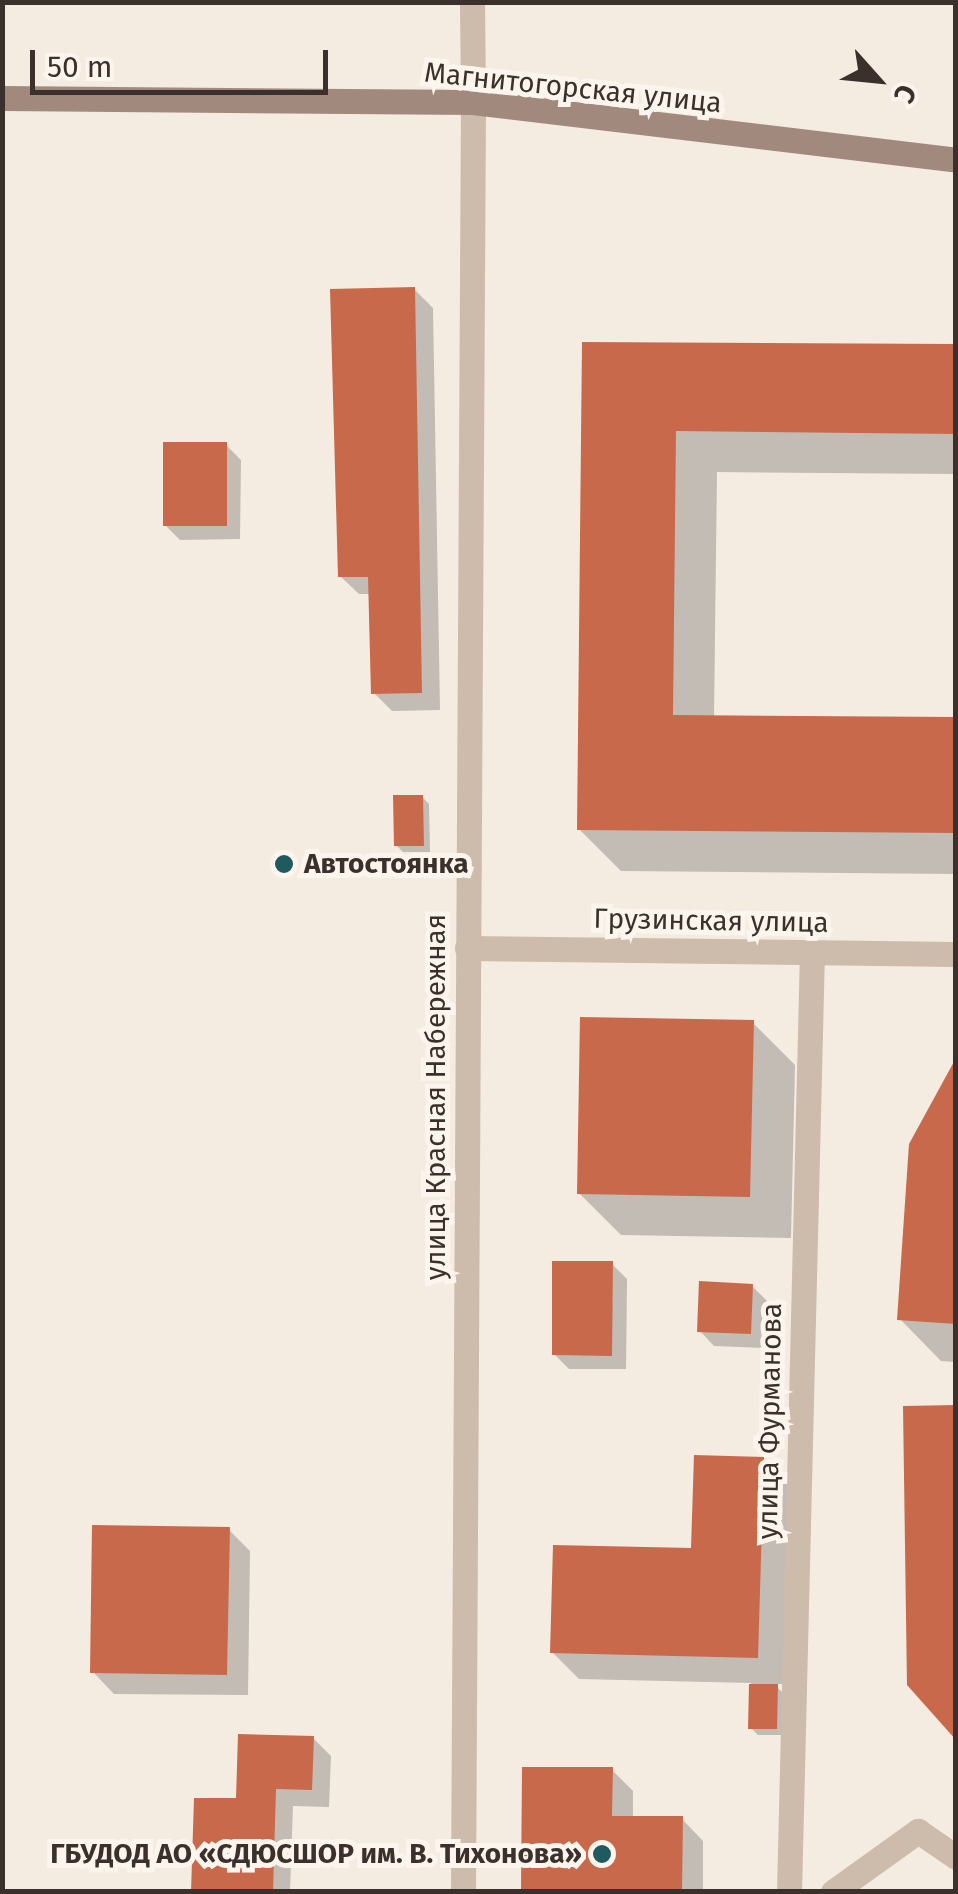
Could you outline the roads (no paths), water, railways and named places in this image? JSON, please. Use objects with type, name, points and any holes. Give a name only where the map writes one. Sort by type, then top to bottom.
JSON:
[{"type":"main road","name":"Магнитогорская улица","points":[[2,98],[473,102],[956,160]]},
{"type":"street","name":"улица Красная Набережная","points":[[463,1892],[472,2]]},
{"type":"street","name":"Грузинская улица","points":[[466,948],[956,954]]},
{"type":"street","name":"улица Фурманова","points":[[788,1892],[812,953]]},
{"type":"street","points":[[833,1892],[918,1831],[956,1857]]},
{"type":"place","name":"Автостоянка","points":[[284,864]]},
{"type":"place","name":"ГБУДОД АО «СДЮСШОР им. В. Тихонова»","points":[[602,1854]]}]
